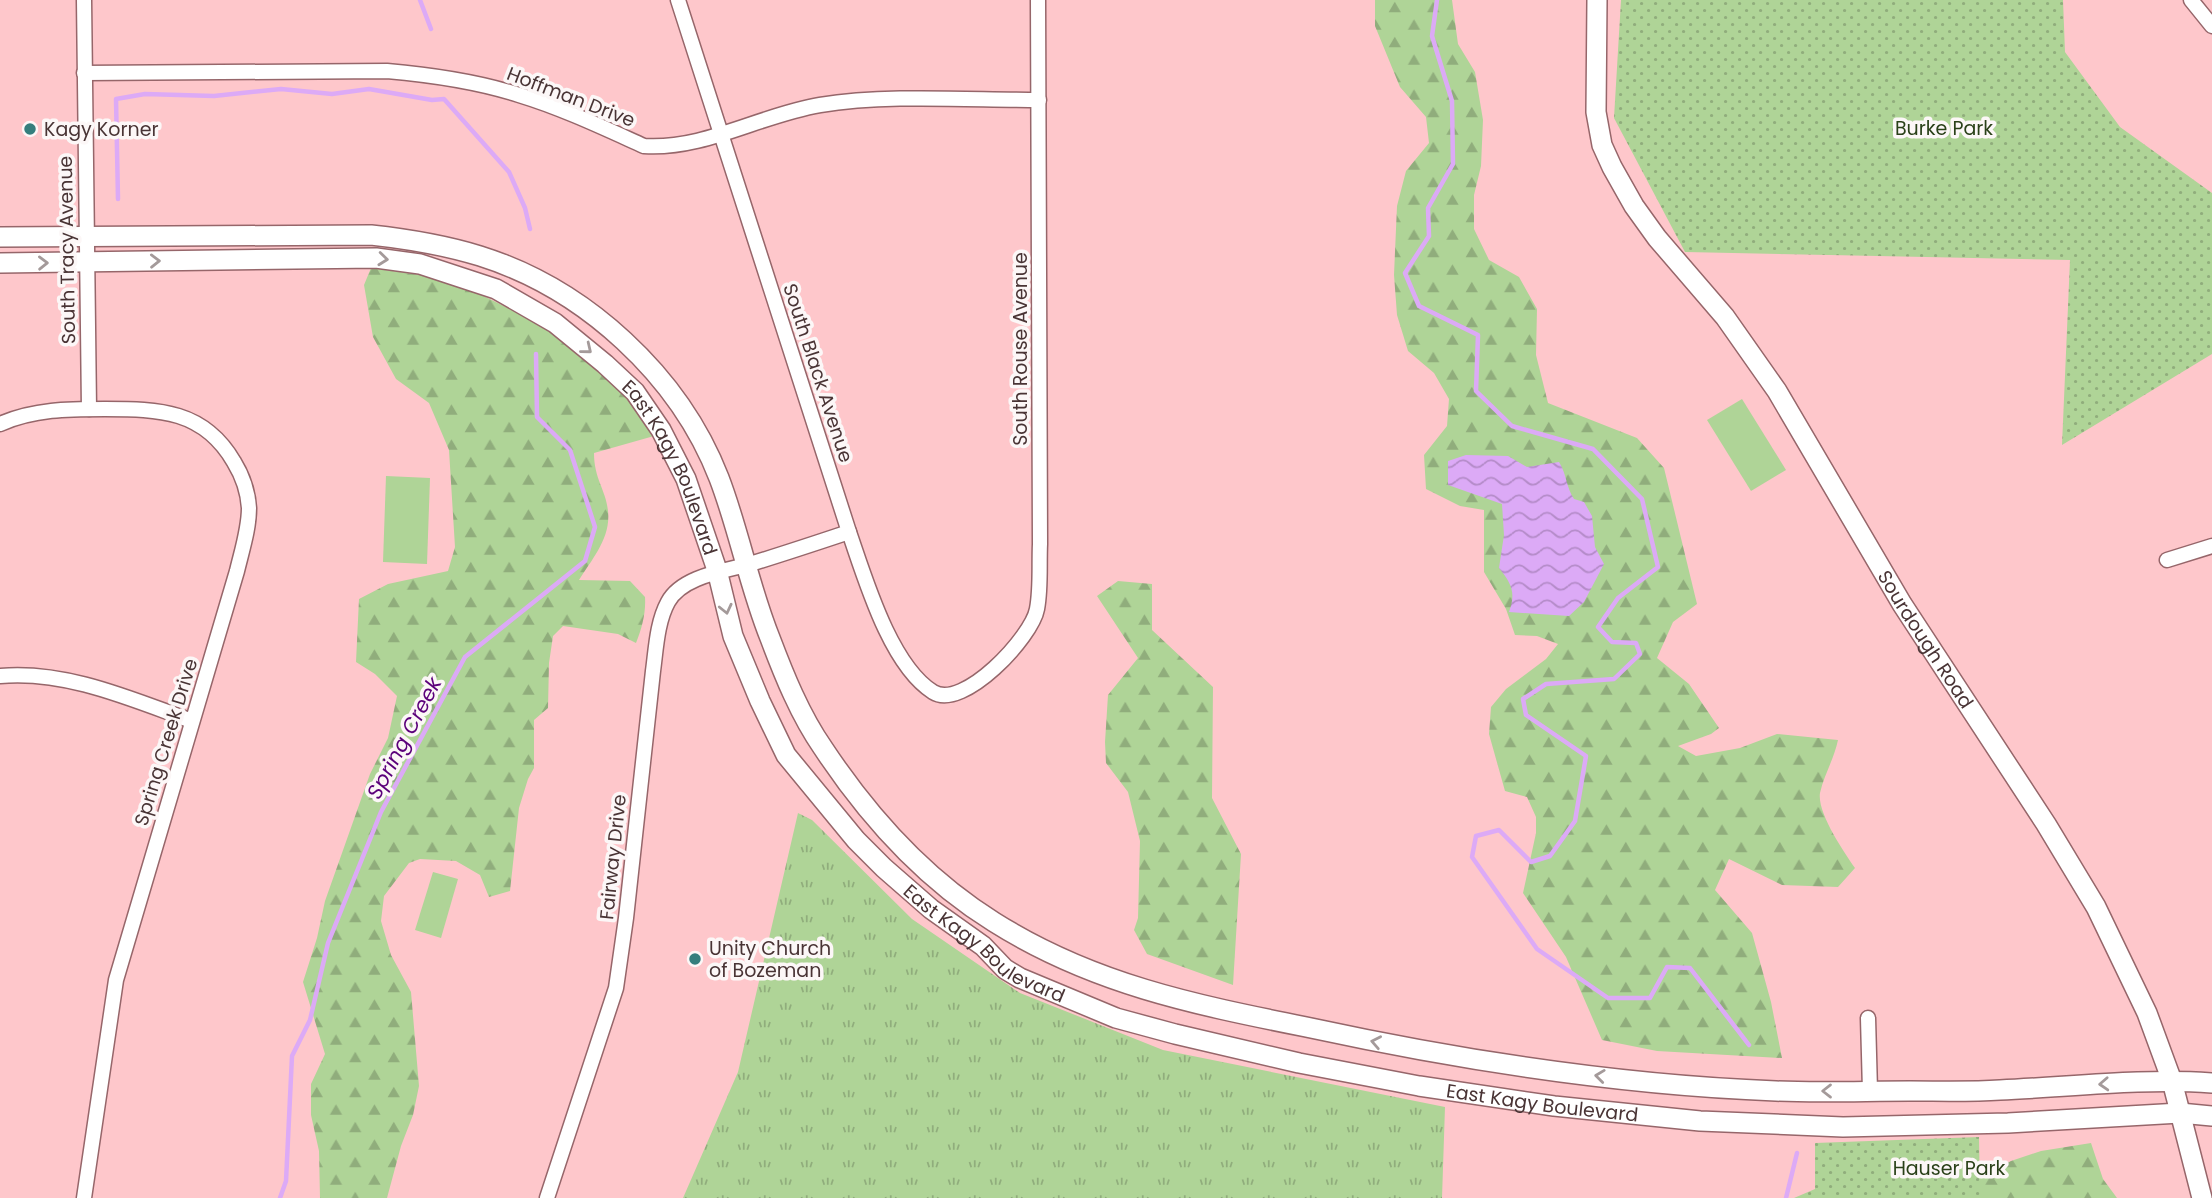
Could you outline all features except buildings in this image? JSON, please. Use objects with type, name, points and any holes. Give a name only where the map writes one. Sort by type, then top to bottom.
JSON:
[{"type":"main road","name":"Sourdough Road","points":[[1597,0],[1596,112],[1602,145],[1634,206],[1691,280],[1725,317],[1777,391],[1902,604],[2046,824],[2089,896],[2147,1013],[2172,1080],[2202,1198]]},
{"type":"main road","name":"East Kagy Boulevard","points":[[0,237],[371,235],[430,242],[484,257],[528,275],[590,313],[629,345],[652,369],[701,438],[719,477],[767,632],[793,692],[820,745],[862,801],[900,846],[945,887],[992,921],[1049,954],[1105,978],[1166,996],[1374,1042],[1509,1065],[1662,1083],[1779,1091],[1994,1091],[2172,1080],[2212,1083]]},
{"type":"main road","name":"East Kagy Boulevard","points":[[0,263],[376,258],[420,264],[496,289],[555,323],[635,392],[662,430],[685,479],[718,570],[733,636],[786,755],[856,840],[884,868],[931,909],[983,946],[1005,969],[1058,996],[1116,1018],[1299,1063],[1419,1087],[1554,1106],[1700,1121],[1843,1127],[2008,1123],[2180,1113],[2212,1116]]},
{"type":"street","name":"South Tracy Avenue","points":[[84,0],[89,409]]},
{"type":"street","name":"South Black Avenue","points":[[678,0],[878,616],[917,679],[935,694],[953,695],[982,679]]},
{"type":"street","name":"South Rouse Avenue","points":[[982,679],[1020,641],[1037,610],[1040,544],[1038,0]]},
{"type":"street","points":[[2190,0],[2212,26]]},
{"type":"street","name":"Hoffman Drive","points":[[84,73],[387,71],[426,74],[523,96],[644,146],[664,148],[689,144],[790,111],[865,100],[1039,100]]},
{"type":"street","points":[[0,424],[46,410],[89,409]]},
{"type":"street","name":"Spring Creek Drive","points":[[84,1198],[116,980],[237,570],[249,507],[245,487],[228,451],[215,436],[197,423],[183,416],[148,409],[89,409]]},
{"type":"street","name":"Fairway Drive","points":[[547,1198],[616,988],[659,631],[668,600],[687,584],[718,570],[747,565],[849,532]]},
{"type":"street","points":[[2167,560],[2212,546]]},
{"type":"street","points":[[0,676],[45,676],[105,690],[192,721]]},
{"type":"street","points":[[1868,1018],[1870,1091]]},
{"type":"green space","points":[[1375,0],[1452,0],[1458,44],[1475,72],[1483,120],[1481,166],[1474,195],[1474,229],[1489,260],[1519,277],[1537,309],[1536,355],[1548,403],[1637,438],[1664,468],[1697,604],[1673,622],[1657,658],[1689,684],[1719,728],[1711,734],[1678,746],[1696,756],[1740,748],[1777,734],[1838,740],[1822,786],[1820,801],[1832,832],[1855,868],[1838,887],[1782,885],[1729,859],[1715,890],[1752,933],[1771,1002],[1782,1058],[1657,1051],[1602,1040],[1566,957],[1523,893],[1536,833],[1536,817],[1527,797],[1505,791],[1489,734],[1491,707],[1506,689],[1546,659],[1558,644],[1537,636],[1515,635],[1506,609],[1484,572],[1484,510],[1460,506],[1426,489],[1424,455],[1447,426],[1449,399],[1434,373],[1408,351],[1397,315],[1394,275],[1397,206],[1406,171],[1429,143],[1426,117],[1400,87],[1375,26]]},
{"type":"green space","name":"Burke Park","points":[[1621,0],[2063,0],[2065,52],[2120,127],[2212,193],[2212,354],[2062,445],[2070,260],[1685,252],[1614,118]]},
{"type":"green space","points":[[371,268],[449,279],[549,328],[616,384],[654,436],[594,453],[596,470],[607,504],[607,530],[600,548],[579,580],[630,581],[645,597],[645,609],[636,643],[618,634],[563,626],[553,636],[549,663],[548,708],[534,720],[534,768],[519,808],[510,891],[489,897],[480,875],[456,861],[420,859],[409,863],[384,896],[381,921],[391,955],[411,992],[419,1086],[413,1115],[401,1146],[387,1198],[320,1198],[319,1151],[311,1115],[311,1084],[325,1054],[303,982],[325,901],[370,774],[388,738],[397,696],[375,674],[356,662],[359,599],[388,584],[448,571],[455,547],[449,450],[429,403],[396,379],[373,337],[364,285]]},
{"type":"green space","points":[[1742,399],[1786,470],[1751,491],[1707,420]]},
{"type":"green space","points":[[386,476],[430,478],[427,564],[383,562]]},
{"type":"green space","points":[[1118,581],[1152,584],[1152,630],[1213,687],[1212,798],[1241,854],[1233,985],[1147,954],[1134,930],[1138,918],[1140,841],[1128,792],[1106,763],[1105,742],[1108,695],[1138,658],[1097,596]]},
{"type":"green space","points":[[798,813],[812,820],[912,919],[1020,993],[1163,1050],[1445,1107],[1442,1198],[683,1198],[738,1072]]},
{"type":"green space","points":[[433,872],[458,879],[441,938],[415,930]]},
{"type":"green space","name":"Hauser Park","points":[[1979,1137],[1980,1198],[1794,1198],[1815,1189],[1815,1143]]},
{"type":"green space","points":[[2091,1143],[2103,1179],[2117,1198],[1940,1198],[2011,1161],[2041,1151]]},
{"type":"water","points":[[1466,455],[1508,456],[1527,467],[1559,462],[1574,499],[1584,502],[1592,516],[1595,547],[1604,564],[1584,602],[1569,616],[1509,612],[1512,589],[1499,568],[1504,535],[1502,504],[1448,485],[1448,461]]},
{"type":"waterway","name":"Spring Creek","points":[[420,0],[431,29]]},
{"type":"waterway","points":[[1437,0],[1432,36],[1452,101],[1453,164],[1428,208],[1429,236],[1405,273],[1419,306],[1478,335],[1476,391],[1512,426],[1593,449],[1642,499],[1658,567],[1618,598],[1598,627],[1612,642],[1636,643],[1640,654],[1614,679],[1546,684],[1523,699],[1526,715],[1586,756],[1575,821],[1550,856],[1531,862],[1499,830],[1476,836],[1472,857],[1537,949],[1608,998],[1650,998],[1667,967],[1690,968],[1749,1045]]},
{"type":"waterway","points":[[118,199],[116,99],[145,94],[214,96],[281,89],[332,94],[369,89],[432,100],[444,99],[509,172],[525,208],[530,229]]},
{"type":"waterway","name":"Spring Creek","points":[[280,1198],[286,1181],[292,1056],[310,1020],[328,943],[381,812],[465,657],[585,561],[595,527],[570,450],[537,417],[536,354]]},
{"type":"waterway","points":[[1786,1198],[1797,1153]]},
{"type":"place","name":"Kagy Korner","points":[[30,129]]},
{"type":"place","name":"Unity Church of Bozeman","points":[[695,959]]}]
